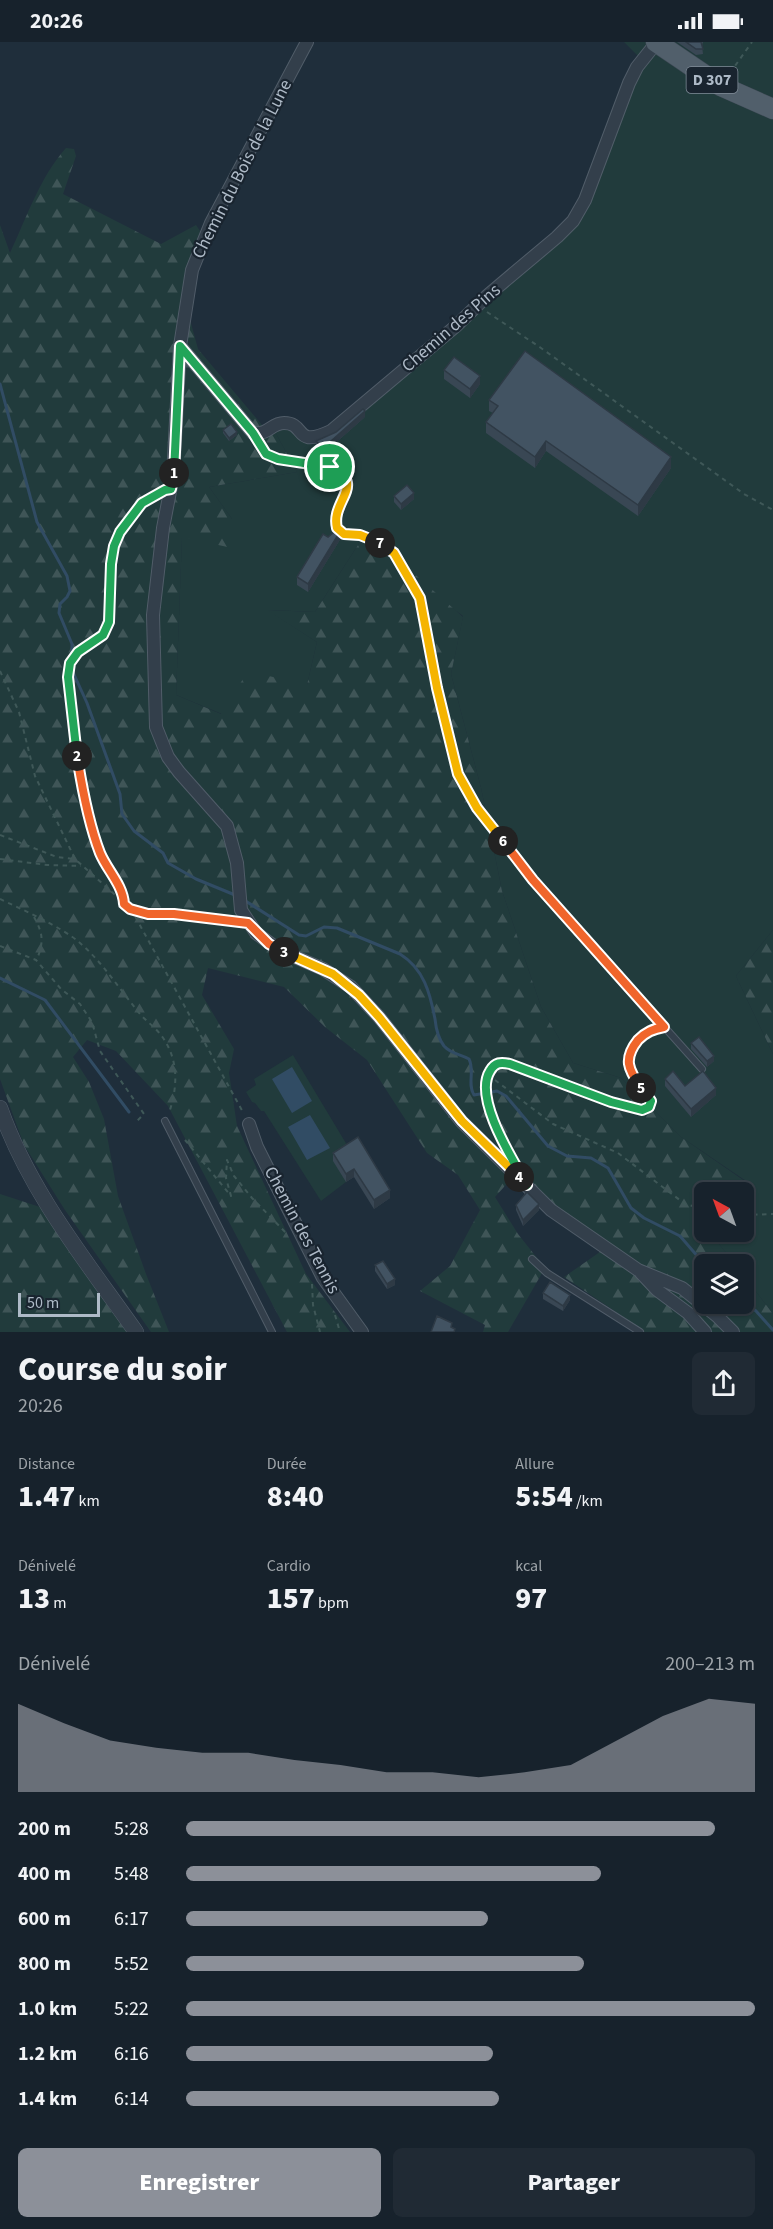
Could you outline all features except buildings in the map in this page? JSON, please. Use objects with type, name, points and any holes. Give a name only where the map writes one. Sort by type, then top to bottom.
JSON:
[{"type":"main road","name":"D 307","points":[[656,42],[721,86],[773,110]]},
{"type":"street","name":"Chemin du Bois de la Lune","points":[[245,918],[237,863],[227,826],[178,772],[168,757],[156,727],[153,615],[163,528],[171,489],[180,346],[188,286],[198,250],[307,42]]},
{"type":"street","name":"Chemin des Pins","points":[[253,433],[262,434],[280,423],[291,423],[304,437],[315,439],[331,431],[456,326],[573,221],[585,200],[629,83],[656,42]]},
{"type":"street","points":[[180,346],[253,433]]},
{"type":"street","points":[[245,918],[256,933],[279,950],[323,969],[351,987],[379,1017],[462,1121],[551,1210],[638,1270],[657,1290],[688,1313],[705,1332]]},
{"type":"street","points":[[0,1108],[27,1170],[84,1258],[136,1332]]},
{"type":"street","name":"Chemin des Tennis","points":[[249,1124],[257,1147],[323,1278],[362,1332]]},
{"type":"street","points":[[638,1270],[682,1288],[733,1332]]},
{"type":"lane","points":[[253,433],[266,454],[278,459],[330,467],[344,475],[348,486],[336,515],[337,528],[344,534],[360,535],[380,543],[394,553],[420,598],[437,688],[458,774],[466,792],[533,880],[702,1069]]},
{"type":"lane","points":[[527,1185],[507,1149],[488,1099],[486,1084],[493,1066],[501,1062],[510,1064],[611,1102],[642,1110],[649,1107],[651,1101],[630,1070],[628,1058],[641,1037],[652,1029],[664,1027]]},
{"type":"lane","points":[[165,1123],[272,1332]]},
{"type":"lane","points":[[532,1258],[547,1273],[640,1332]]},
{"type":"path","points":[[721,86],[753,42]]},
{"type":"path","points":[[477,305],[541,348],[744,494],[773,510]]},
{"type":"path","points":[[124,904],[124,896],[101,855],[92,828],[76,746],[68,668],[75,655],[103,635],[109,622],[111,564],[114,546],[120,532],[142,503],[171,489]]},
{"type":"path","points":[[0,671],[19,712],[35,776],[75,859],[130,909],[249,1124]]},
{"type":"path","points":[[0,835],[57,857],[75,859]]},
{"type":"path","points":[[0,859],[47,865],[81,866]]},
{"type":"path","points":[[0,899],[79,941],[110,974],[137,1011],[161,1035],[174,1056],[176,1083],[165,1123],[189,1143],[231,1196],[226,1178],[227,1160],[234,1176],[289,1236]]},
{"type":"path","points":[[130,909],[148,914],[245,918]]},
{"type":"path","points":[[33,915],[42,931],[43,941],[36,960]]},
{"type":"path","points":[[0,946],[36,960],[61,990],[80,1004],[92,1022],[100,1051],[144,1114],[137,1120],[139,1123]]},
{"type":"path","points":[[488,1074],[553,1124],[618,1154],[685,1204],[694,1206]]},
{"type":"path","points":[[754,1215],[773,1214]]},
{"type":"path","points":[[314,1305],[320,1332]]},
{"type":"green space","points":[[624,42],[773,42],[773,930],[736,976],[773,1054],[773,1314],[754,1289],[754,1254],[727,1254],[717,1242],[754,1242],[754,1182],[745,1182],[681,1137],[621,1078],[573,1063],[541,1007],[502,891],[481,788],[451,674],[463,616],[360,542],[315,612],[268,610],[317,642],[307,685],[222,714],[176,695],[182,536],[231,547],[232,519],[209,487],[297,472],[275,432],[267,431],[280,422],[315,439],[573,221],[642,60]]},
{"type":"green space","points":[[66,148],[74,149],[76,156],[63,194],[161,244],[196,225],[204,237],[186,305],[198,349],[267,431],[275,432],[297,472],[209,487],[232,519],[232,548],[182,537],[176,695],[221,714],[248,671],[307,685],[317,642],[267,610],[315,612],[360,542],[392,554],[463,617],[451,674],[481,788],[502,891],[541,1007],[573,1063],[621,1078],[681,1137],[746,1182],[694,1182],[694,1242],[717,1242],[727,1254],[694,1254],[694,1314],[754,1314],[754,1289],[773,1314],[773,1332],[636,1332],[637,1326],[564,1277],[610,1245],[555,1207],[520,1169],[495,1197],[518,1234],[545,1268],[508,1332],[483,1332],[485,1325],[420,1291],[450,1266],[480,1210],[458,1175],[427,1153],[367,1060],[325,1027],[284,987],[208,968],[202,995],[234,1049],[229,1073],[237,1126],[306,1274],[350,1332],[287,1332],[168,1106],[116,1051],[87,1040],[73,1057],[89,1082],[104,1119],[118,1196],[169,1332],[151,1332],[65,1210],[24,1145],[0,1079],[0,225],[10,253],[41,185]]},
{"type":"green space","points":[[773,930],[773,1054],[736,976]]},
{"type":"green space","points":[[293,1055],[350,1150],[346,1182],[321,1201],[264,1111],[252,1102],[246,1092],[256,1085],[254,1079]]},
{"type":"green space","points":[[0,1194],[43,1208],[129,1332],[0,1332]]},
{"type":"water","points":[[292,1067],[312,1101],[292,1113],[272,1079]]},
{"type":"water","points":[[310,1115],[330,1148],[307,1160],[288,1127]]},
{"type":"waterway","points":[[0,384],[37,522],[67,576],[70,591],[60,604],[59,613],[72,644],[72,670],[87,703],[120,794],[122,814],[134,831],[163,853],[168,863],[196,879],[235,895]]},
{"type":"waterway","points":[[244,900],[299,935],[306,936],[324,927],[337,928],[400,954],[408,960],[425,982],[442,1043],[450,1051],[469,1059],[474,1095],[497,1091],[506,1096],[548,1146],[567,1156],[591,1158],[608,1168],[631,1208],[644,1218],[680,1236],[696,1254]]},
{"type":"waterway","points":[[0,978],[45,1000],[129,1112]]},
{"type":"waterway","points":[[754,1310],[773,1330]]},
{"type":"route","points":[[180,346],[253,433],[266,454],[278,459],[330,467],[344,475],[348,486],[336,515],[337,528],[344,534],[360,535],[380,543],[394,553],[420,598],[437,688],[458,774],[466,792],[533,880],[664,1027],[652,1029],[641,1037],[628,1058],[630,1070],[651,1101],[649,1107],[642,1110],[611,1102],[510,1064],[501,1062],[493,1066],[486,1084],[488,1099],[507,1149],[527,1185],[446,1104],[379,1017],[351,987],[333,974],[269,944],[248,923],[174,914],[148,914],[130,909],[124,904],[124,896],[101,855],[92,828],[76,746],[68,668],[78,652],[95,643],[103,635],[109,622],[111,564],[114,546],[120,532],[142,503],[171,489],[180,346]]}]
